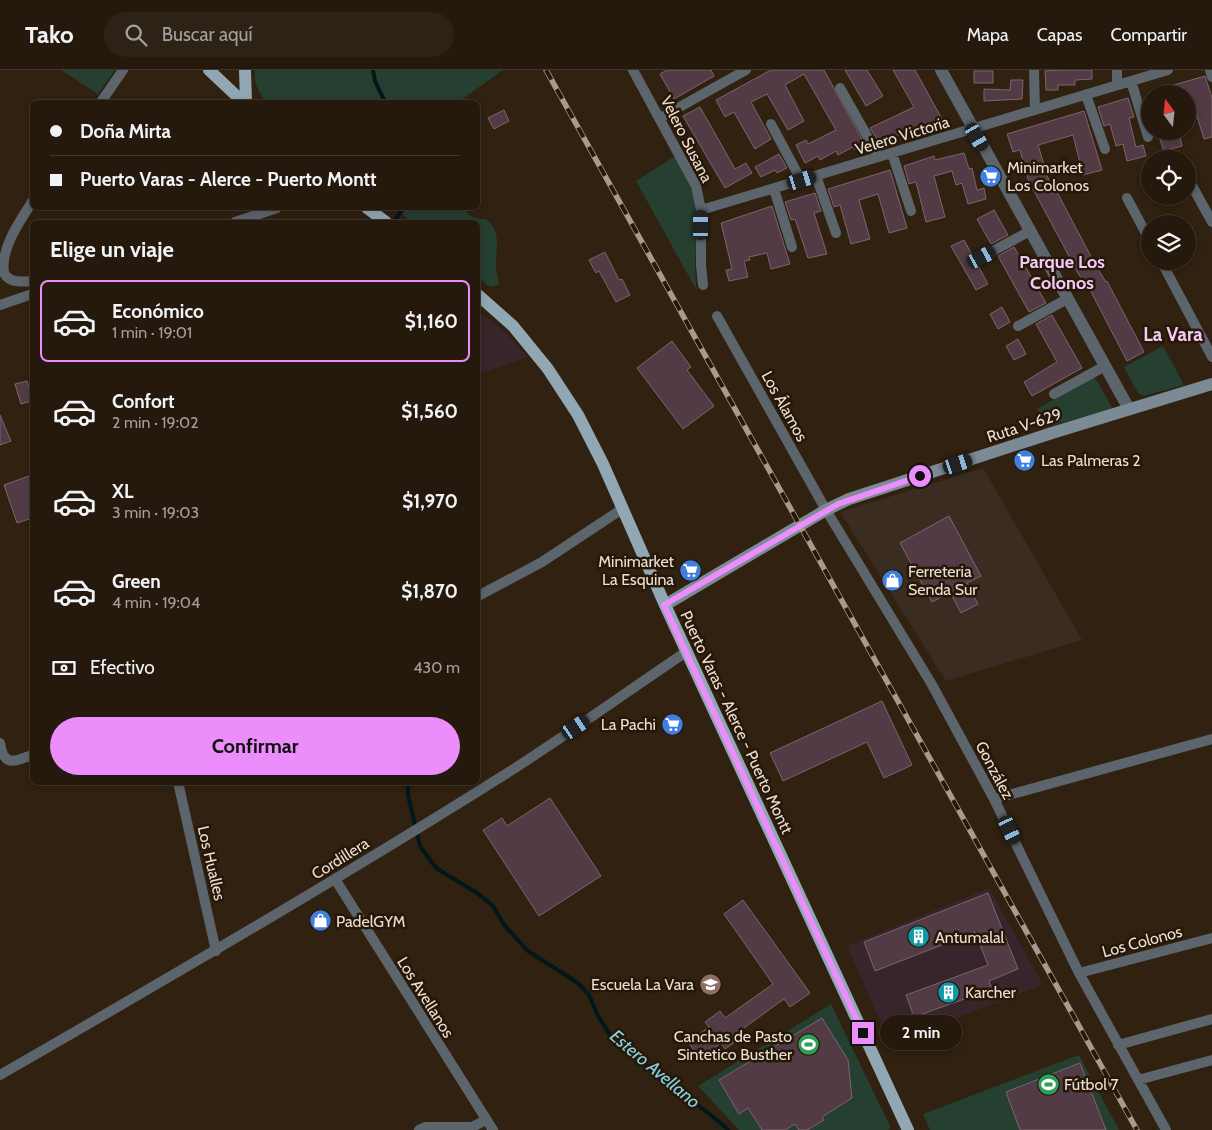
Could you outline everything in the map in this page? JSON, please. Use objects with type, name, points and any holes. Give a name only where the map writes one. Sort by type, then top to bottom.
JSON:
[{"type":"main road","points":[[210,70],[243,100]]},
{"type":"main road","points":[[245,70],[245,100]]},
{"type":"main road","name":"Puerto Varas - Alerce - Puerto Montt","points":[[480,297],[513,326],[548,369],[578,415],[664,605],[908,1130]]},
{"type":"main road","name":"Ruta V-629","points":[[664,605],[826,510],[864,494],[1212,384]]},
{"type":"street","points":[[102,100],[122,70]]},
{"type":"street","name":"Velero Susana","points":[[633,70],[696,186],[701,210],[703,285]]},
{"type":"street","points":[[660,118],[746,70]]},
{"type":"street","points":[[940,70],[1129,409]]},
{"type":"street","points":[[1034,70],[1035,110]]},
{"type":"street","points":[[1117,70],[1117,85]]},
{"type":"street","name":"Velero Victoria","points":[[701,210],[1168,70]]},
{"type":"street","points":[[1210,70],[1212,77]]},
{"type":"street","points":[[1131,81],[1141,114]]},
{"type":"street","points":[[840,88],[879,157]]},
{"type":"street","points":[[1086,95],[1105,149]]},
{"type":"street","points":[[771,124],[802,180]]},
{"type":"street","points":[[892,153],[911,211]]},
{"type":"street","points":[[816,176],[836,233]]},
{"type":"street","points":[[774,189],[792,247]]},
{"type":"street","points":[[1196,193],[1212,222]]},
{"type":"street","points":[[1127,198],[1141,224]]},
{"type":"street","points":[[30,205],[5,244],[1,256],[1,266],[6,276],[11,280],[30,281]]},
{"type":"street","points":[[241,220],[271,210]]},
{"type":"street","points":[[982,257],[1030,231]]},
{"type":"street","points":[[1166,270],[1212,357]]},
{"type":"street","points":[[0,305],[30,295]]},
{"type":"street","points":[[1018,326],[1067,298]]},
{"type":"street","name":"Los Álamos","points":[[718,316],[826,510]]},
{"type":"street","points":[[1054,394],[1105,366]]},
{"type":"street","points":[[480,595],[542,562],[622,509]]},
{"type":"street","name":"González","points":[[826,510],[931,684],[994,799],[1079,973],[1166,1130]]},
{"type":"street","name":"Cordillera","points":[[0,1075],[216,951],[335,879],[512,769],[686,652]]},
{"type":"street","points":[[994,799],[1212,739]]},
{"type":"street","points":[[0,742],[2,755],[7,761],[14,762],[30,756]]},
{"type":"street","name":"Los Hualles","points":[[179,785],[216,951]]},
{"type":"street","name":"Los Avellanos","points":[[335,879],[493,1130]]},
{"type":"street","name":"Los Colonos","points":[[1079,973],[1212,938]]},
{"type":"street","points":[[1118,1046],[1212,1019]]},
{"type":"street","points":[[1138,1080],[1212,1060]]},
{"type":"street","points":[[419,1130],[425,1127],[472,1127],[486,1120]]},
{"type":"shaded area","points":[[480,313],[504,331],[528,357],[480,374]]},
{"type":"shaded area","points":[[983,468],[1082,640],[946,681],[840,512]]},
{"type":"shaded area","points":[[989,888],[1043,985],[890,1043],[847,946]]},
{"type":"green space","points":[[61,70],[115,70],[98,94]]},
{"type":"green space","points":[[255,70],[503,70],[461,100],[265,100],[257,87]]},
{"type":"green space","points":[[675,156],[689,182],[696,210],[695,268],[697,291],[636,181]]},
{"type":"green space","points":[[397,210],[465,210],[473,217],[486,219],[495,230],[497,242],[496,268],[499,284],[493,287],[487,285],[480,279],[480,220],[409,220]]},
{"type":"green space","points":[[1163,346],[1184,385],[1143,396],[1138,393],[1124,367]]},
{"type":"green space","points":[[1091,378],[1095,378],[1112,407],[1111,409],[1047,427],[1037,409]]},
{"type":"green space","name":"Canchas de Pasto Sintetico Busther","points":[[831,1004],[891,1128],[888,1130],[739,1130],[698,1086]]},
{"type":"green space","name":"Fútbol 7","points":[[1079,1055],[1119,1130],[930,1130],[923,1114]]},
{"type":"building","points":[[667,70],[711,70],[714,76],[674,99],[660,74]]},
{"type":"building","points":[[771,70],[824,70],[865,145],[855,150],[853,147],[838,155],[836,151],[820,160],[818,156],[805,163],[796,145],[806,140],[808,144],[836,130],[804,74],[785,85],[804,121],[788,130],[767,94],[751,102],[771,139],[755,149],[734,112],[725,117],[716,100]]},
{"type":"building","points":[[845,70],[867,70],[883,96],[866,106]]},
{"type":"building","points":[[893,70],[915,70],[942,119],[926,129],[923,124],[883,143],[880,137],[877,139],[870,128],[914,107]]},
{"type":"building","points":[[1092,70],[1092,79],[1075,80],[1075,85],[1058,85],[1058,90],[1046,90],[1045,71]]},
{"type":"building","points":[[974,71],[993,71],[993,83],[974,83]]},
{"type":"building","points":[[1205,76],[1212,98],[1212,137],[1204,139],[1196,113],[1196,85],[1174,85]]},
{"type":"building","points":[[1011,80],[1023,80],[1022,99],[984,101],[984,89],[1010,90]]},
{"type":"building","points":[[1128,98],[1134,117],[1129,118],[1136,147],[1143,145],[1144,150],[1141,150],[1141,157],[1127,161],[1123,144],[1116,146],[1110,124],[1104,126],[1098,107]]},
{"type":"building","points":[[700,107],[735,169],[746,163],[752,173],[725,188],[683,116]]},
{"type":"building","points":[[504,110],[509,121],[494,129],[488,118]]},
{"type":"building","points":[[1084,111],[1102,170],[1083,175],[1073,135],[1038,145],[1053,194],[1057,192],[1144,352],[1127,361],[1088,286],[1078,273],[1033,189],[1031,189],[1020,150],[1013,152],[1007,134]]},
{"type":"building","points":[[1160,140],[1181,140],[1182,146],[1164,150]]},
{"type":"building","points":[[964,153],[969,169],[972,168],[977,190],[984,188],[986,199],[968,204],[962,183],[956,185],[952,171],[934,176],[945,217],[926,222],[916,182],[909,184],[904,166],[934,156],[935,160]]},
{"type":"building","points":[[779,154],[787,168],[777,173],[775,170],[761,177],[755,167]]},
{"type":"building","points":[[890,170],[907,228],[889,233],[878,194],[859,200],[870,239],[851,244],[840,205],[834,207],[828,189]]},
{"type":"building","points":[[815,193],[821,211],[814,213],[827,254],[808,258],[795,219],[791,220],[785,202]]},
{"type":"building","points":[[772,206],[790,264],[771,269],[767,253],[749,257],[750,260],[744,261],[748,277],[729,281],[726,270],[732,269],[721,223]]},
{"type":"building","points":[[994,210],[1008,235],[991,244],[977,219]]},
{"type":"building","points":[[964,240],[988,284],[976,290],[951,246]]},
{"type":"building","points":[[1014,247],[1046,303],[1029,312],[998,256]]},
{"type":"building","points":[[605,252],[619,280],[622,279],[630,295],[616,302],[599,271],[596,273],[589,260]]},
{"type":"building","points":[[1002,307],[1010,322],[998,329],[990,314]]},
{"type":"building","points":[[1052,315],[1082,368],[1032,396],[1024,382],[1057,362],[1036,324]]},
{"type":"building","points":[[1018,339],[1026,354],[1014,360],[1006,346]]},
{"type":"building","points":[[672,341],[691,367],[687,370],[714,406],[683,429],[637,368]]},
{"type":"building","points":[[27,381],[30,389],[30,402],[21,404],[15,384]]},
{"type":"building","points":[[0,415],[11,441],[0,445]]},
{"type":"building","points":[[30,476],[30,519],[17,523],[4,485]]},
{"type":"building","points":[[949,516],[981,576],[967,583],[978,604],[961,613],[950,592],[932,602],[900,543]]},
{"type":"building","points":[[882,701],[912,765],[884,778],[867,742],[783,781],[770,753]]},
{"type":"building","points":[[550,798],[601,876],[539,916],[483,830],[502,818],[507,826]]},
{"type":"building","name":"Antumalal","points":[[988,893],[1018,969],[989,981],[992,989],[914,1017],[906,995],[988,965],[975,932],[875,971],[864,942]]},
{"type":"building","points":[[743,900],[810,993],[790,1007],[784,999],[737,1033],[741,1038],[725,1049],[721,1043],[700,1058],[688,1042],[709,1027],[705,1022],[720,1011],[725,1018],[773,984],[724,914]]},
{"type":"building","name":"Canchas de Pasto Sintetico Busther","points":[[822,1018],[848,1060],[852,1098],[822,1117],[824,1120],[807,1130],[799,1130],[795,1124],[785,1130],[762,1130],[748,1108],[739,1114],[719,1080]]},
{"type":"building","points":[[1080,1063],[1106,1130],[1020,1130],[1006,1092]]},
{"type":"waterway","name":"Estero Avellano","points":[[373,70],[375,81],[384,100]]},
{"type":"waterway","name":"Estero Avellano","points":[[395,220],[402,210]]},
{"type":"waterway","name":"Estero Avellano","points":[[408,785],[408,795],[420,846],[436,868],[477,893],[493,906],[505,926],[528,951],[578,983],[589,995],[597,1014],[611,1037],[728,1130]]},
{"type":"railway","points":[[546,70],[1137,1130]]},
{"type":"place","name":"Minimarket Los Colonos","points":[[991,176]]},
{"type":"place","name":"Las Palmeras 2","points":[[1025,460]]},
{"type":"place","name":"Minimarket La Esquina","points":[[690,570]]},
{"type":"place","name":"Ferreteria Senda Sur","points":[[892,580]]},
{"type":"place","name":"La Pachi","points":[[672,724]]},
{"type":"place","name":"PadelGYM","points":[[320,921]]},
{"type":"place","name":"Antumalal","points":[[919,937]]},
{"type":"place","name":"Escuela La Vara","points":[[710,984]]},
{"type":"place","name":"Karcher","points":[[949,992]]},
{"type":"place","name":"Canchas de Pasto Sintetico Busther","points":[[808,1045]]},
{"type":"place","name":"Fútbol 7","points":[[1048,1084]]},
{"type":"district","name":"Parque Los Colonos","points":[[1062,272]]},
{"type":"district","name":"La Vara","points":[[1173,334]]},
{"type":"route","points":[[863,1033],[664,605],[838,504],[920,476]]}]
